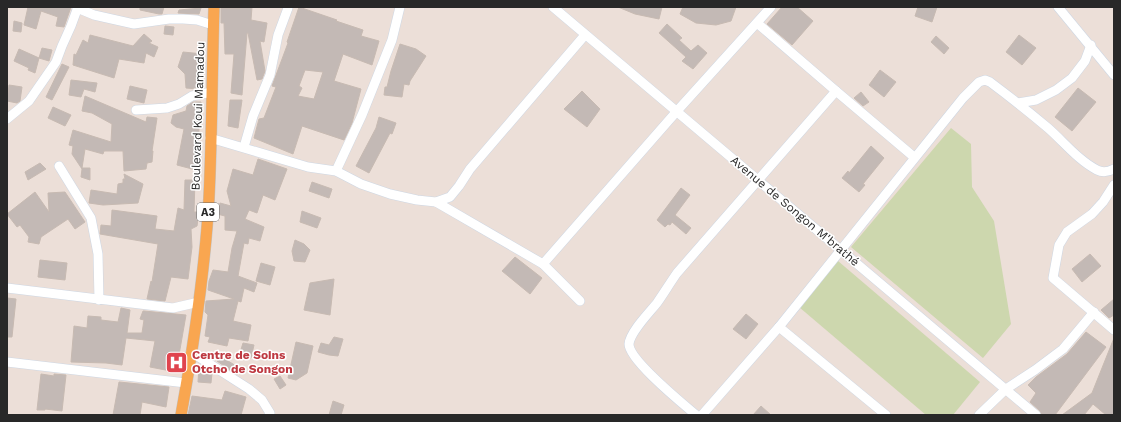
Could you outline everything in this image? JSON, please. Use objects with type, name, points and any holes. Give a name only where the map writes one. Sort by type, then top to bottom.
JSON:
[{"type":"main road","name":"Boulevard Koui Mamadou","points":[[181,415],[199,302],[209,198],[214,7]]},
{"type":"street","points":[[336,171],[362,115],[392,40],[400,7]]},
{"type":"street","name":"Avenue de Songon M'brathé","points":[[553,7],[1036,415]]},
{"type":"street","points":[[544,264],[677,111],[771,7]]},
{"type":"street","points":[[1058,7],[1091,45],[1114,75]]},
{"type":"street","points":[[7,119],[29,101],[56,62],[77,8],[94,15],[134,24],[165,19],[184,19],[197,20],[213,25]]},
{"type":"street","points":[[244,148],[253,116],[270,76],[278,35],[288,8]]},
{"type":"street","points":[[757,23],[914,157]]},
{"type":"street","points":[[436,202],[450,197],[460,186],[470,169],[585,35]]},
{"type":"street","points":[[1018,103],[1036,100],[1056,90],[1072,78],[1085,61],[1091,45]]},
{"type":"street","points":[[836,91],[677,273],[658,302],[632,334],[629,342],[630,349],[642,365],[652,376],[702,414],[779,327],[914,157],[963,98],[979,82],[985,80],[990,82],[1018,103],[1074,153],[1097,170],[1109,172],[1114,169]]},
{"type":"street","points":[[136,110],[167,108],[180,104],[192,96],[212,92]]},
{"type":"street","points":[[210,138],[308,166],[336,171],[361,184],[390,194],[417,200],[436,202],[544,264],[580,301]]},
{"type":"street","points":[[59,166],[91,218],[98,254],[99,300]]},
{"type":"street","points":[[1114,185],[1092,214],[1067,232],[1059,245],[1053,278],[1114,330]]},
{"type":"street","points":[[7,288],[173,308],[199,302]]},
{"type":"street","points":[[979,415],[1006,389],[1063,349],[1094,312]]},
{"type":"street","points":[[779,327],[886,415]]},
{"type":"street","points":[[191,352],[249,389],[262,400],[270,413],[269,415]]},
{"type":"street","points":[[7,362],[186,383]]},
{"type":"green space","points":[[951,128],[971,144],[972,187],[994,221],[1011,324],[983,358],[851,247]]},
{"type":"green space","points":[[838,261],[980,382],[953,415],[926,415],[799,307]]},
{"type":"building","points":[[28,7],[71,7],[64,27],[56,26],[58,17],[41,11],[36,29],[24,25]]},
{"type":"building","points":[[140,7],[164,7],[162,14],[159,14],[140,10]]},
{"type":"building","points":[[252,7],[251,20],[267,23],[264,42],[260,41],[265,71],[262,79],[257,80],[247,33],[242,95],[231,93],[234,54],[225,54],[224,23],[221,23],[221,8]]},
{"type":"building","points":[[299,7],[363,30],[361,36],[379,41],[372,65],[343,54],[334,81],[361,89],[352,123],[344,140],[302,126],[293,154],[254,138],[259,119],[264,118],[276,87],[272,86],[288,43],[287,42]],"holes":[[[305,70],[323,72],[314,99],[298,96],[302,88],[299,86]]]},
{"type":"building","points":[[618,7],[662,7],[659,19],[635,14]]},
{"type":"building","points":[[683,7],[736,7],[731,21],[716,25],[696,23],[680,14]]},
{"type":"building","points":[[782,7],[797,7],[813,21],[792,45],[767,24]]},
{"type":"building","points":[[918,7],[937,7],[932,22],[915,16]]},
{"type":"building","points":[[201,8],[199,14],[178,13],[179,10]]},
{"type":"building","points":[[14,21],[22,23],[21,32],[13,31]]},
{"type":"building","points":[[667,24],[682,38],[679,40],[691,51],[698,45],[707,53],[693,69],[682,61],[686,57],[659,33]]},
{"type":"building","points":[[165,26],[174,27],[173,35],[164,34]]},
{"type":"building","points":[[144,34],[152,41],[149,43],[158,47],[154,57],[146,53],[144,63],[119,59],[114,78],[73,65],[74,54],[76,55],[83,40],[88,43],[90,35],[133,46]]},
{"type":"building","points":[[1019,35],[1036,48],[1022,65],[1006,52]]},
{"type":"building","points":[[936,36],[949,48],[944,54],[931,42]]},
{"type":"building","points":[[400,44],[416,49],[426,56],[409,85],[404,84],[402,97],[384,95],[385,87],[387,87]]},
{"type":"building","points":[[42,48],[52,50],[49,61],[39,58]]},
{"type":"building","points":[[19,49],[39,58],[35,73],[28,70],[29,68],[14,61]]},
{"type":"building","points":[[183,52],[203,54],[198,89],[186,88],[185,74],[178,67]]},
{"type":"building","points":[[62,64],[69,67],[52,100],[46,97]]},
{"type":"building","points":[[880,70],[896,82],[884,97],[869,85]]},
{"type":"building","points":[[71,80],[97,83],[95,92],[84,89],[81,97],[69,95]]},
{"type":"building","points":[[9,85],[22,87],[20,101],[17,103],[7,101]]},
{"type":"building","points":[[130,86],[147,90],[144,103],[127,99]]},
{"type":"building","points":[[1078,88],[1096,102],[1072,131],[1055,117]]},
{"type":"building","points":[[582,91],[600,109],[587,127],[564,109]]},
{"type":"building","points":[[861,92],[869,102],[863,106],[854,98]]},
{"type":"building","points":[[85,96],[146,122],[147,117],[157,118],[152,151],[152,162],[147,163],[146,169],[124,171],[123,151],[104,151],[103,154],[85,149],[82,168],[90,168],[90,180],[81,177],[82,169],[72,154],[73,146],[69,145],[73,130],[111,142],[112,124],[92,113],[82,111]]},
{"type":"building","points":[[230,100],[242,100],[238,128],[228,126]]},
{"type":"building","points":[[193,102],[201,102],[196,170],[177,165],[184,129],[176,127],[171,123],[173,115],[186,111],[187,106]]},
{"type":"building","points":[[53,107],[71,115],[65,126],[48,118]]},
{"type":"building","points":[[379,117],[396,123],[392,134],[390,133],[369,173],[356,166],[376,128]]},
{"type":"building","points":[[871,146],[884,158],[863,184],[865,185],[859,192],[842,178],[848,171],[849,173]]},
{"type":"building","points":[[258,159],[287,169],[275,200],[263,195],[257,213],[249,210],[245,219],[264,227],[260,241],[249,238],[248,244],[244,243],[238,276],[257,283],[254,292],[244,288],[241,302],[238,301],[233,321],[251,325],[248,341],[229,338],[227,346],[208,342],[210,337],[205,336],[208,315],[205,312],[206,301],[234,299],[208,290],[209,281],[213,270],[228,272],[232,248],[237,231],[225,230],[225,216],[217,214],[220,203],[231,206],[227,191],[233,169],[253,175]]},
{"type":"building","points":[[40,163],[46,169],[28,180],[25,172]]},
{"type":"building","points":[[124,174],[143,184],[138,203],[103,205],[89,203],[91,190],[117,194],[118,184],[123,183],[123,179],[125,179]]},
{"type":"building","points":[[185,180],[195,180],[194,212],[199,212],[197,226],[191,229],[192,247],[188,279],[171,277],[165,301],[147,299],[151,281],[152,282],[158,244],[100,234],[101,225],[111,226],[112,210],[157,216],[155,229],[174,231],[178,208],[184,210]]},
{"type":"building","points":[[312,182],[332,189],[329,198],[309,191]]},
{"type":"building","points":[[681,188],[690,195],[675,215],[691,228],[686,234],[672,222],[670,225],[668,224],[665,227],[657,220]]},
{"type":"building","points":[[35,192],[49,212],[48,193],[65,192],[85,222],[75,229],[68,219],[41,237],[39,244],[28,242],[29,237],[20,225],[17,227],[7,214]]},
{"type":"building","points":[[302,211],[321,218],[317,228],[300,222]]},
{"type":"building","points":[[295,240],[304,244],[310,250],[305,262],[294,261],[292,251]]},
{"type":"building","points":[[1090,254],[1101,266],[1082,282],[1072,269]]},
{"type":"building","points":[[515,257],[542,278],[530,294],[502,271]]},
{"type":"building","points":[[40,260],[67,263],[65,280],[38,277]]},
{"type":"building","points":[[261,263],[275,267],[270,285],[256,281]]},
{"type":"building","points":[[334,279],[330,315],[304,310],[310,283]]},
{"type":"building","points":[[7,298],[16,299],[12,337],[7,337]]},
{"type":"building","points":[[1114,299],[1114,315],[1109,318],[1101,310]]},
{"type":"building","points":[[121,308],[130,310],[127,333],[142,333],[144,320],[140,319],[143,311],[186,315],[176,372],[150,367],[155,341],[126,338],[122,365],[71,362],[74,326],[87,328],[88,316],[101,317],[101,320],[118,322]]},
{"type":"building","points":[[746,314],[758,324],[746,339],[733,329]]},
{"type":"building","points":[[1086,332],[1106,347],[1055,415],[1042,415],[1040,411],[1030,402],[1036,393],[1028,385],[1036,377],[1067,354]]},
{"type":"building","points":[[334,337],[343,339],[338,356],[318,352],[321,343],[329,345]]},
{"type":"building","points":[[1114,338],[1114,415],[1106,415],[1093,404],[1084,415],[1062,415],[1092,393]]},
{"type":"building","points":[[296,342],[313,346],[307,373],[296,380],[288,378]]},
{"type":"building","points":[[243,343],[254,345],[251,358],[239,356]]},
{"type":"building","points":[[220,356],[241,369],[237,375],[217,361]]},
{"type":"building","points":[[199,367],[212,373],[211,383],[198,382]]},
{"type":"building","points":[[41,374],[54,376],[54,374],[66,375],[62,411],[45,409],[37,410]]},
{"type":"building","points":[[280,376],[286,385],[280,389],[274,379]]},
{"type":"building","points":[[119,382],[169,387],[166,407],[142,402],[140,415],[113,415]]},
{"type":"building","points":[[225,391],[246,397],[241,415],[188,415],[192,396],[222,400]]},
{"type":"building","points":[[333,401],[344,405],[341,415],[329,415]]},
{"type":"building","points":[[761,406],[771,415],[753,415]]},
{"type":"place","name":"Centre de Soins Otcho de Songon","points":[[177,362]]}]
